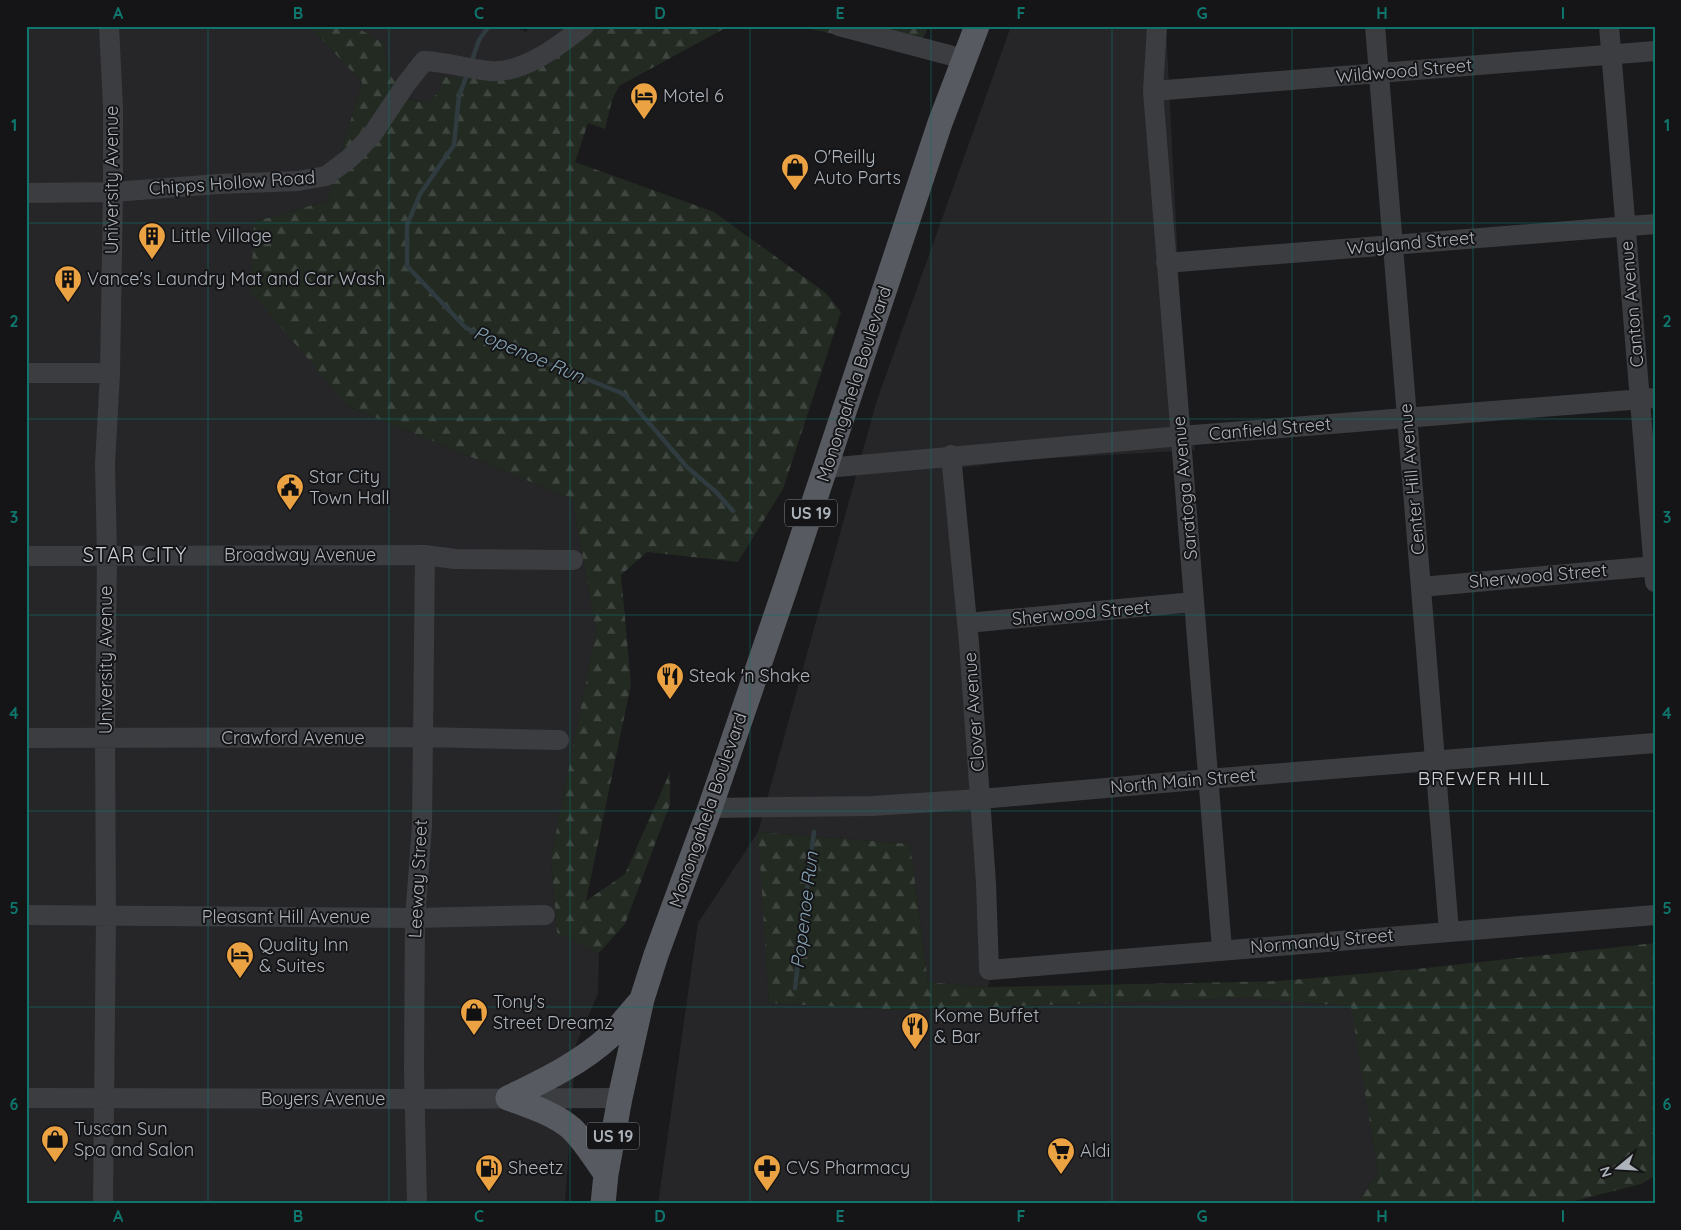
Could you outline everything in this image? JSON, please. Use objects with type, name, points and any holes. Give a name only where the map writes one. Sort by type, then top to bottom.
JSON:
[{"type":"main road","name":"Monongahela Boulevard","points":[[603,1204],[606,1174],[620,1098],[642,999],[656,955],[710,808],[826,468],[940,123],[977,26]]},
{"type":"main road","points":[[508,1098],[535,1085],[584,1056],[609,1036],[642,999]]},
{"type":"main road","points":[[508,1098],[538,1109],[571,1129],[588,1148],[606,1174]]},
{"type":"street","name":"University Avenue","points":[[103,1204],[107,556],[105,464],[110,372],[113,192],[113,107],[109,26]]},
{"type":"street","name":"Chipps Hollow Road","points":[[113,192],[219,184],[298,181],[326,176],[350,158],[372,135],[406,84],[424,61],[443,62],[492,71],[513,68],[532,61],[560,45],[584,26]]},
{"type":"street","points":[[839,26],[964,59]]},
{"type":"street","name":"Saratoga Avenue","points":[[1157,26],[1152,91],[1222,949]]},
{"type":"street","name":"Center Hill Avenue","points":[[1375,26],[1449,931]]},
{"type":"street","name":"Canton Avenue","points":[[1609,26],[1626,226],[1647,398],[1654,571]]},
{"type":"street","name":"Wildwood Street","points":[[1152,91],[1655,51]]},
{"type":"street","points":[[26,193],[113,192]]},
{"type":"street","name":"Wayland Street","points":[[1166,263],[1655,224]]},
{"type":"street","points":[[26,374],[110,372]]},
{"type":"street","name":"Canfield Street","points":[[826,468],[952,455],[1647,398]]},
{"type":"street","name":"Clover Avenue","points":[[952,455],[968,623],[986,883],[989,970]]},
{"type":"street","name":"Broadway Avenue","points":[[26,556],[425,555],[455,559],[573,560]]},
{"type":"street","name":"Leeway Street","points":[[417,1204],[415,918],[422,826],[425,555]]},
{"type":"street","name":"Sherwood Street","points":[[1421,587],[1654,571]]},
{"type":"street","name":"Sherwood Street","points":[[968,623],[1194,602]]},
{"type":"street","name":"Crawford Avenue","points":[[26,738],[422,737],[559,740]]},
{"type":"street","name":"North Main Street","points":[[710,808],[872,806],[980,799],[1655,743]]},
{"type":"street","name":"Pleasant Hill Avenue","points":[[26,915],[415,918],[545,915]]},
{"type":"street","name":"Normandy Street","points":[[989,970],[1222,949],[1655,915]]},
{"type":"street","name":"Boyers Avenue","points":[[26,1098],[620,1098]]},
{"type":"shaded area","points":[[26,26],[309,26],[362,82],[327,201],[254,222],[348,406],[572,499],[596,631],[551,858],[557,933],[599,953],[598,994],[576,1044],[565,1204],[26,1204]]},
{"type":"shaded area","points":[[354,26],[512,26],[526,32],[529,26],[596,26],[506,79],[441,89],[429,103],[408,99],[387,69],[384,43]]},
{"type":"shaded area","points":[[1011,26],[1166,26],[1185,401],[1195,450],[1019,460],[954,469],[992,970],[988,987],[928,982],[910,844],[759,832],[769,1003],[898,1010],[1245,998],[1352,1006],[1378,1173],[1356,1204],[658,1204],[698,923],[758,832],[876,403]]},
{"type":"green space","points":[[309,26],[354,26],[384,43],[387,69],[408,99],[428,103],[441,89],[442,77],[506,79],[596,26],[729,26],[619,86],[612,100],[605,129],[588,123],[575,162],[714,212],[826,293],[841,312],[783,489],[738,562],[647,552],[621,575],[631,684],[586,901],[625,874],[670,772],[670,804],[625,924],[599,953],[557,933],[551,858],[596,631],[572,499],[348,406],[251,292],[254,222],[327,201],[362,82]]},
{"type":"green space","points":[[797,26],[929,26],[916,52]]},
{"type":"green space","points":[[758,832],[910,844],[928,982],[988,987],[1279,981],[1416,969],[1655,943],[1655,1176],[1641,1184],[1563,1204],[1356,1204],[1378,1173],[1351,1006],[1245,998],[898,1010],[769,1003]]},
{"type":"waterway","name":"Popenoe Run","points":[[471,63],[479,40],[489,26]]},
{"type":"waterway","name":"Popenoe Run","points":[[468,72],[459,96],[454,145],[420,194],[407,225],[407,266],[466,328],[519,352],[624,394],[687,467],[716,492],[733,511]]},
{"type":"waterway","name":"Popenoe Run","points":[[795,988],[814,832]]},
{"type":"place","name":"Motel 6","points":[[644,120]]},
{"type":"place","name":"O'Reilly Auto Parts","points":[[795,191]]},
{"type":"place","name":"Little Village","points":[[152,260]]},
{"type":"place","name":"Vance's Laundry Mat and Car Wash","points":[[68,303]]},
{"type":"place","name":"Star City Town Hall","points":[[290,511]]},
{"type":"place","name":"Steak 'n Shake","points":[[670,700]]},
{"type":"place","name":"Quality Inn & Suites","points":[[240,979]]},
{"type":"place","name":"Tony's Street Dreamz","points":[[474,1036]]},
{"type":"place","name":"Kome Buffet & Bar","points":[[915,1050]]},
{"type":"place","name":"Tuscan Sun Spa and Salon","points":[[55,1163]]},
{"type":"place","name":"Aldi","points":[[1061,1175]]},
{"type":"place","name":"Sheetz","points":[[489,1192]]},
{"type":"place","name":"CVS Pharmacy","points":[[767,1192]]},
{"type":"district","name":"STAR CITY","points":[[135,555]]},
{"type":"district","name":"BREWER HILL","points":[[1484,778]]}]
